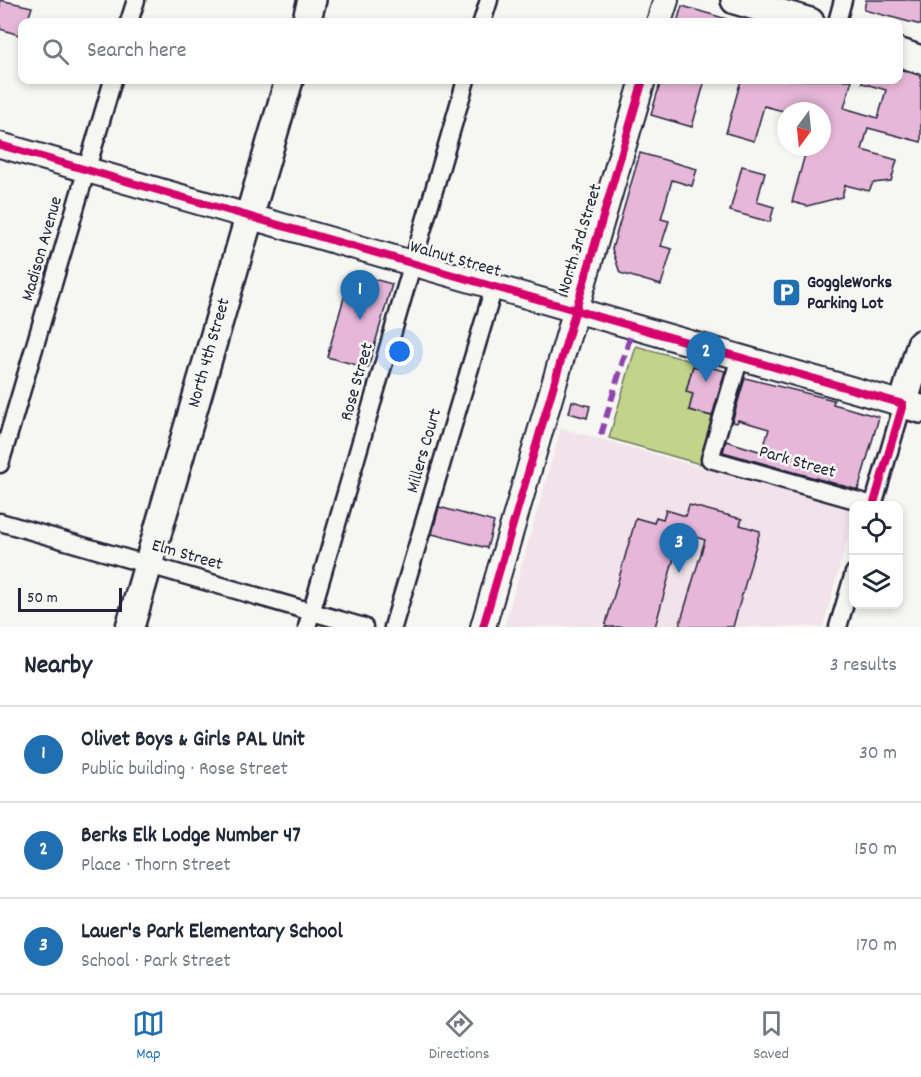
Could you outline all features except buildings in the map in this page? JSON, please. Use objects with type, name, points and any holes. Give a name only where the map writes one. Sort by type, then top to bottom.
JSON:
[{"type":"main road","points":[[307,18],[312,0]]},
{"type":"main road","points":[[735,0],[796,18]]},
{"type":"main road","points":[[903,54],[921,60]]},
{"type":"main road","name":"North 4th Street","points":[[130,627],[288,84]]},
{"type":"main road","points":[[912,406],[921,344]]},
{"type":"street","points":[[130,18],[136,0]]},
{"type":"street","points":[[483,18],[489,0]]},
{"type":"street","points":[[660,18],[666,0]]},
{"type":"street","points":[[838,18],[843,0]]},
{"type":"street","name":"Madison Avenue","points":[[0,464],[111,84]]},
{"type":"street","name":"Rose Street","points":[[309,620],[465,84]]},
{"type":"street","name":"North 3rd Street","points":[[483,627],[642,84]]},
{"type":"street","name":"Walnut Street","points":[[0,145],[912,406]]},
{"type":"street","name":"Millers Court","points":[[393,627],[494,287]]},
{"type":"street","name":"Park Street","points":[[740,357],[710,459],[859,501]]},
{"type":"street","points":[[875,501],[912,406]]},
{"type":"street","name":"Elm Street","points":[[0,522],[148,565],[309,620],[363,627]]},
{"type":"street","points":[[838,627],[849,590]]},
{"type":"shaded area","points":[[561,428],[849,509],[849,533],[823,627],[504,627]]},
{"type":"green space","points":[[636,346],[694,362],[686,391],[693,394],[689,410],[714,417],[700,464],[609,438]]},
{"type":"marked path","points":[[601,435],[633,327]]},
{"type":"cycle path","points":[[483,627],[642,84]]},
{"type":"cycle path","points":[[0,145],[903,404],[874,501]]},
{"type":"place","name":"GoggleWorks Parking Lot","points":[[786,293]]},
{"type":"place","name":"Olivet Boys & Girls PAL Unit","points":[[360,320]]},
{"type":"place","name":"Berks Elk Lodge Number 47","points":[[706,382]]},
{"type":"place","name":"Lauer's Park Elementary School","points":[[679,573]]}]
